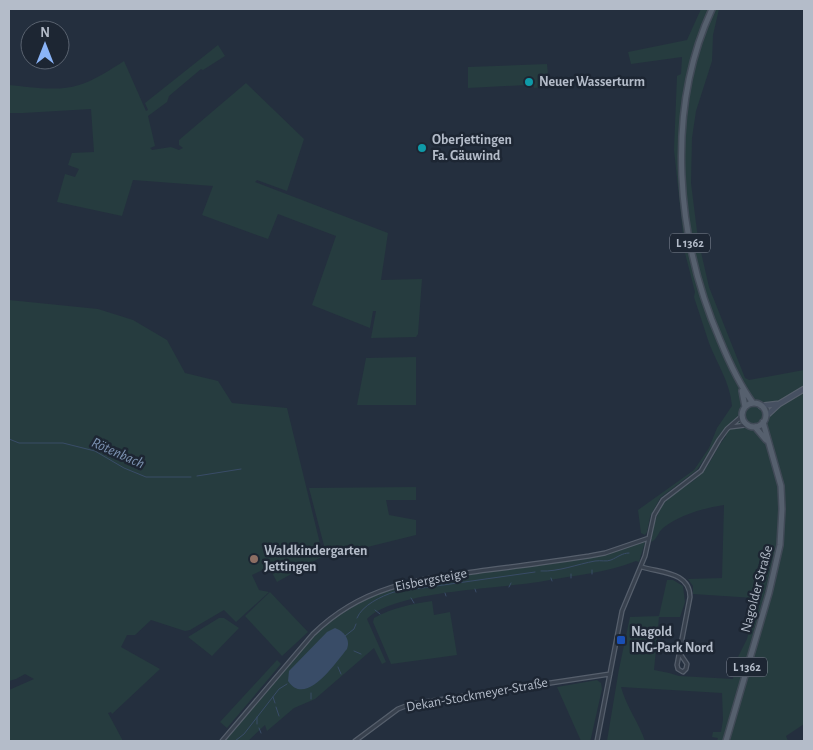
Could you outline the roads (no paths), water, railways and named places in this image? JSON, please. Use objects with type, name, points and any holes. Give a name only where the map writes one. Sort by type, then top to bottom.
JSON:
[{"type":"main road","name":"L 1362","points":[[712,9],[696,53],[688,89],[683,128],[682,164],[688,229],[701,290],[714,326],[742,388],[753,403]]},
{"type":"main road","name":"L 1362","points":[[742,388],[745,407]]},
{"type":"main road","points":[[753,403],[761,406],[766,416],[763,422],[755,427],[746,425],[742,416],[745,407],[753,403]]},
{"type":"main road","name":"Nagolder Straße","points":[[726,741],[780,545],[782,497],[775,461],[763,422]]},
{"type":"main road","name":"Nagolder Straße","points":[[755,427],[767,440]]},
{"type":"street","points":[[766,416],[779,404],[804,389]]},
{"type":"street","points":[[761,406],[779,404]]},
{"type":"street","points":[[597,741],[622,611],[642,567],[654,515],[663,500],[701,470],[719,440],[742,416]]},
{"type":"street","points":[[730,427],[746,425]]},
{"type":"street","name":"Eisbergsteige","points":[[222,741],[313,634],[324,623],[356,601],[380,590],[418,580],[590,556],[605,553],[649,538]]},
{"type":"street","points":[[642,567],[676,576],[689,586],[690,597],[679,652],[677,665],[678,669],[683,672],[687,664],[679,652]]},
{"type":"street","name":"Dekan-Stockmeyer-Straße","points":[[355,741],[398,709],[411,704],[610,674]]},
{"type":"water","points":[[335,628],[346,636],[348,642],[347,649],[328,672],[312,686],[303,689],[295,688],[288,681],[289,671],[327,632]]},
{"type":"waterway","name":"Rötenbach","points":[[9,439],[19,443],[63,443],[95,451],[124,468],[146,477],[191,477]]},
{"type":"waterway","name":"Rötenbach","points":[[197,476],[241,469]]},
{"type":"waterway","points":[[541,571],[561,569],[595,561],[609,561],[622,554],[629,553]]},
{"type":"waterway","points":[[357,618],[368,605],[394,592],[535,572]]},
{"type":"waterway","points":[[509,587],[511,583]]},
{"type":"waterway","points":[[411,598],[414,603]]},
{"type":"waterway","points":[[375,610],[380,614]]},
{"type":"waterway","points":[[345,636],[354,629],[356,624]]},
{"type":"waterway","points":[[354,651],[361,654]]},
{"type":"waterway","points":[[338,667],[341,674]]},
{"type":"waterway","points":[[235,741],[244,734],[279,689],[287,684]]},
{"type":"waterway","points":[[311,693],[311,699]]},
{"type":"waterway","points":[[273,697],[275,703]]},
{"type":"waterway","points":[[276,707],[279,716]]},
{"type":"waterway","points":[[257,717],[257,724]]},
{"type":"waterway","points":[[259,728],[261,733]]},
{"type":"place","name":"Neuer Wasserturm","points":[[529,82]]},
{"type":"place","name":"Oberjettingen Fa. Gäuwind","points":[[422,148]]},
{"type":"place","name":"Waldkindergarten Jettingen","points":[[254,559]]},
{"type":"place","name":"Nagold ING-Park Nord","points":[[621,640]]}]
